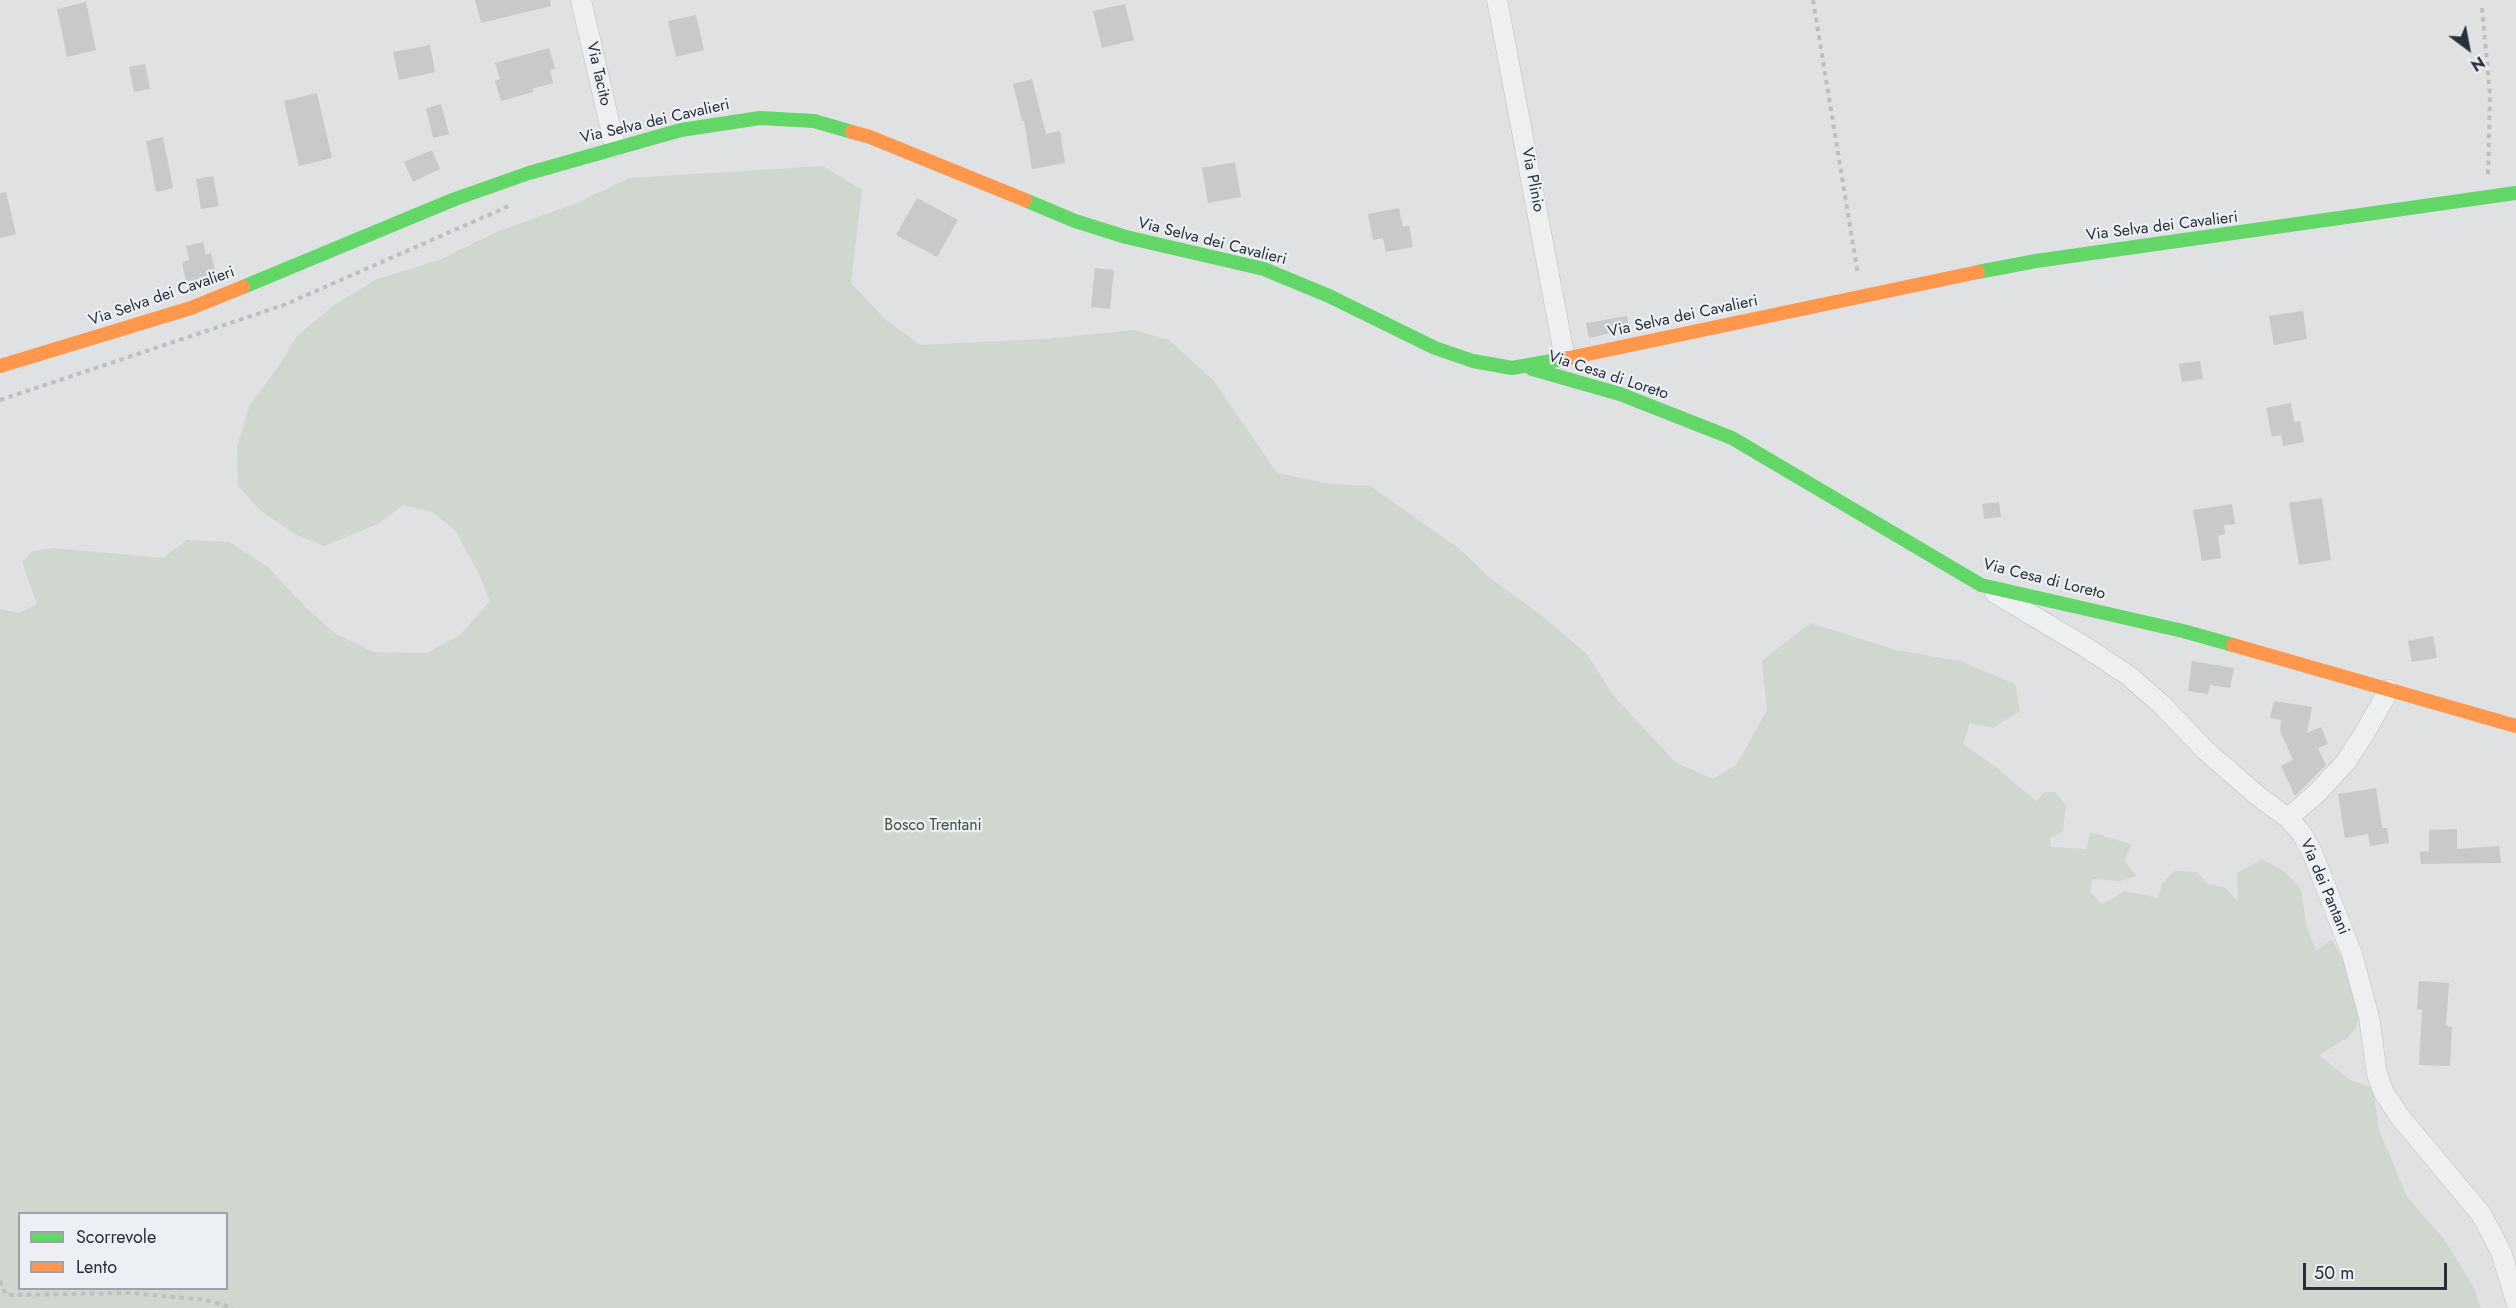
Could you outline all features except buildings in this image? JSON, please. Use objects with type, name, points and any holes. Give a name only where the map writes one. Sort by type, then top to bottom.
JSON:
[{"type":"street","name":"Via Tacito","points":[[581,0],[615,147]]},
{"type":"street","name":"Via Plinio","points":[[1497,0],[1565,359]]},
{"type":"street","name":"Via Selva dei Cavalieri","points":[[0,366],[190,308],[464,196],[529,173],[681,130],[747,118],[786,118],[828,124],[870,137],[1100,230],[1252,266],[1285,277],[1419,341],[1463,358],[1501,368],[1528,368],[1972,273],[2076,254],[2263,231],[2516,193]]},
{"type":"street","name":"Via Cesa di Loreto","points":[[1528,368],[1620,394],[1732,438],[1981,585],[2154,624],[2516,726]]},
{"type":"street","name":"Via dei Pantani","points":[[1981,585],[2087,648],[2129,676],[2235,776],[2288,818],[2302,834],[2312,852],[2352,954],[2369,1017],[2377,1074],[2384,1093],[2394,1109],[2487,1224],[2506,1266],[2516,1301]]},
{"type":"street","points":[[2288,818],[2317,793],[2345,763],[2389,690]]},
{"type":"path","points":[[1813,0],[1862,296]]},
{"type":"path","points":[[2482,8],[2490,95],[2487,196]]},
{"type":"path","points":[[0,400],[284,305],[518,202]]},
{"type":"path","points":[[0,1281],[6,1295],[131,1293],[206,1300],[233,1308]]},
{"type":"green space","name":"Bosco Trentani","points":[[823,166],[862,190],[851,283],[886,320],[921,345],[1044,339],[1134,330],[1169,340],[1214,381],[1277,473],[1331,484],[1370,486],[1460,549],[1490,578],[1541,615],[1587,654],[1613,695],[1676,763],[1713,779],[1737,764],[1767,710],[1762,661],[1810,623],[1896,650],[1960,661],[2015,684],[2020,711],[1993,728],[1970,723],[1963,744],[1996,767],[2036,801],[2044,792],[2055,792],[2066,805],[2063,831],[2050,838],[2051,847],[2086,849],[2090,832],[2131,844],[2125,861],[2136,876],[2120,881],[2093,879],[2090,892],[2102,904],[2125,891],[2158,898],[2162,884],[2174,871],[2197,872],[2208,884],[2225,888],[2238,901],[2237,873],[2262,859],[2285,872],[2301,889],[2306,923],[2316,951],[2332,939],[2351,976],[2362,1009],[2355,1029],[2347,1038],[2319,1055],[2350,1080],[2373,1088],[2379,1130],[2407,1197],[2444,1239],[2474,1288],[2481,1308],[0,1308],[0,609],[19,613],[37,604],[22,562],[33,551],[54,548],[163,558],[187,540],[229,542],[268,567],[308,610],[336,634],[374,652],[427,653],[461,634],[490,601],[478,572],[455,530],[432,512],[403,505],[378,524],[324,546],[295,534],[261,511],[238,486],[237,446],[250,405],[283,360],[296,337],[334,305],[377,279],[439,260],[499,231],[577,203],[629,178]]},
{"type":"traffic: fast","points":[[243,287],[455,199],[529,173],[681,130],[760,118],[814,121],[852,132]]},
{"type":"traffic: fast","points":[[1978,272],[2036,261],[2516,193]]},
{"type":"traffic: fast","points":[[1025,200],[1075,221],[1126,237],[1264,269],[1329,296],[1435,348],[1473,361],[1512,368],[1569,358]]},
{"type":"traffic: fast","points":[[1532,369],[1620,394],[1732,438],[1981,585],[2183,631],[2233,645]]},
{"type":"traffic: slow","points":[[852,132],[870,137],[1025,200]]},
{"type":"traffic: slow","points":[[1569,358],[1978,272]]},
{"type":"traffic: slow","points":[[0,366],[191,308],[243,287]]},
{"type":"traffic: slow","points":[[2233,645],[2516,726]]}]
